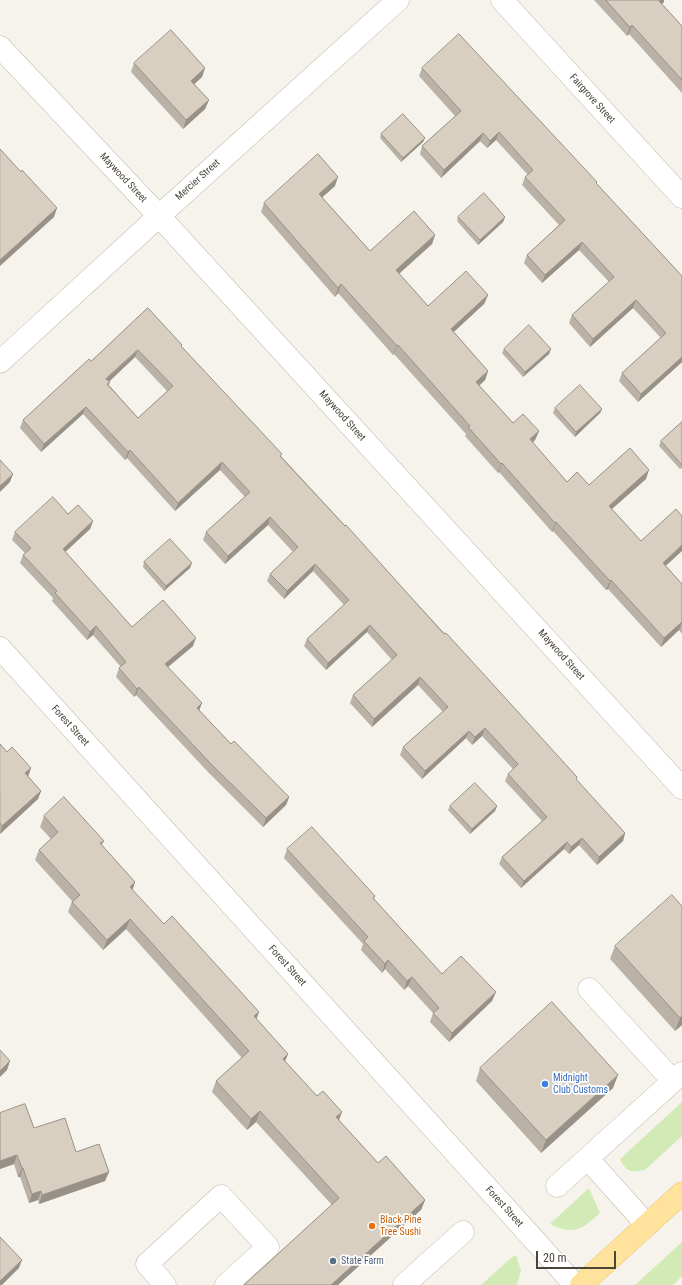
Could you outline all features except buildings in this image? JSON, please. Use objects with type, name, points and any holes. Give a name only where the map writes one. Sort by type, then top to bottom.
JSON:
[{"type":"main road","points":[[581,1285],[682,1193]]},
{"type":"street","name":"Mercier Street","points":[[0,362],[398,0]]},
{"type":"street","name":"Fairgrove Street","points":[[502,0],[682,197]]},
{"type":"street","name":"Maywood Street","points":[[0,47],[159,216],[682,788]]},
{"type":"street","name":"Forest Street","points":[[0,648],[574,1285]]},
{"type":"street","points":[[557,1186],[678,1077],[589,989]]},
{"type":"street","points":[[588,1159],[647,1225]]},
{"type":"street","points":[[165,1285],[147,1264],[221,1196],[268,1247],[226,1285]]},
{"type":"street","points":[[413,1282],[463,1232]]},
{"type":"green space","points":[[682,1102],[682,1136],[645,1170],[633,1171],[624,1167],[620,1159]]},
{"type":"green space","points":[[589,1188],[600,1213],[583,1227],[577,1229],[565,1230],[550,1224]]},
{"type":"green space","points":[[682,1242],[682,1276],[673,1285],[635,1285]]},
{"type":"green space","points":[[516,1255],[521,1271],[517,1285],[481,1285],[511,1258]]},
{"type":"place","name":"Midnight Club Customs","points":[[545,1084]]},
{"type":"place","name":"Black Pine Tree Sushi","points":[[372,1226]]},
{"type":"place","name":"State Farm","points":[[333,1261]]}]
